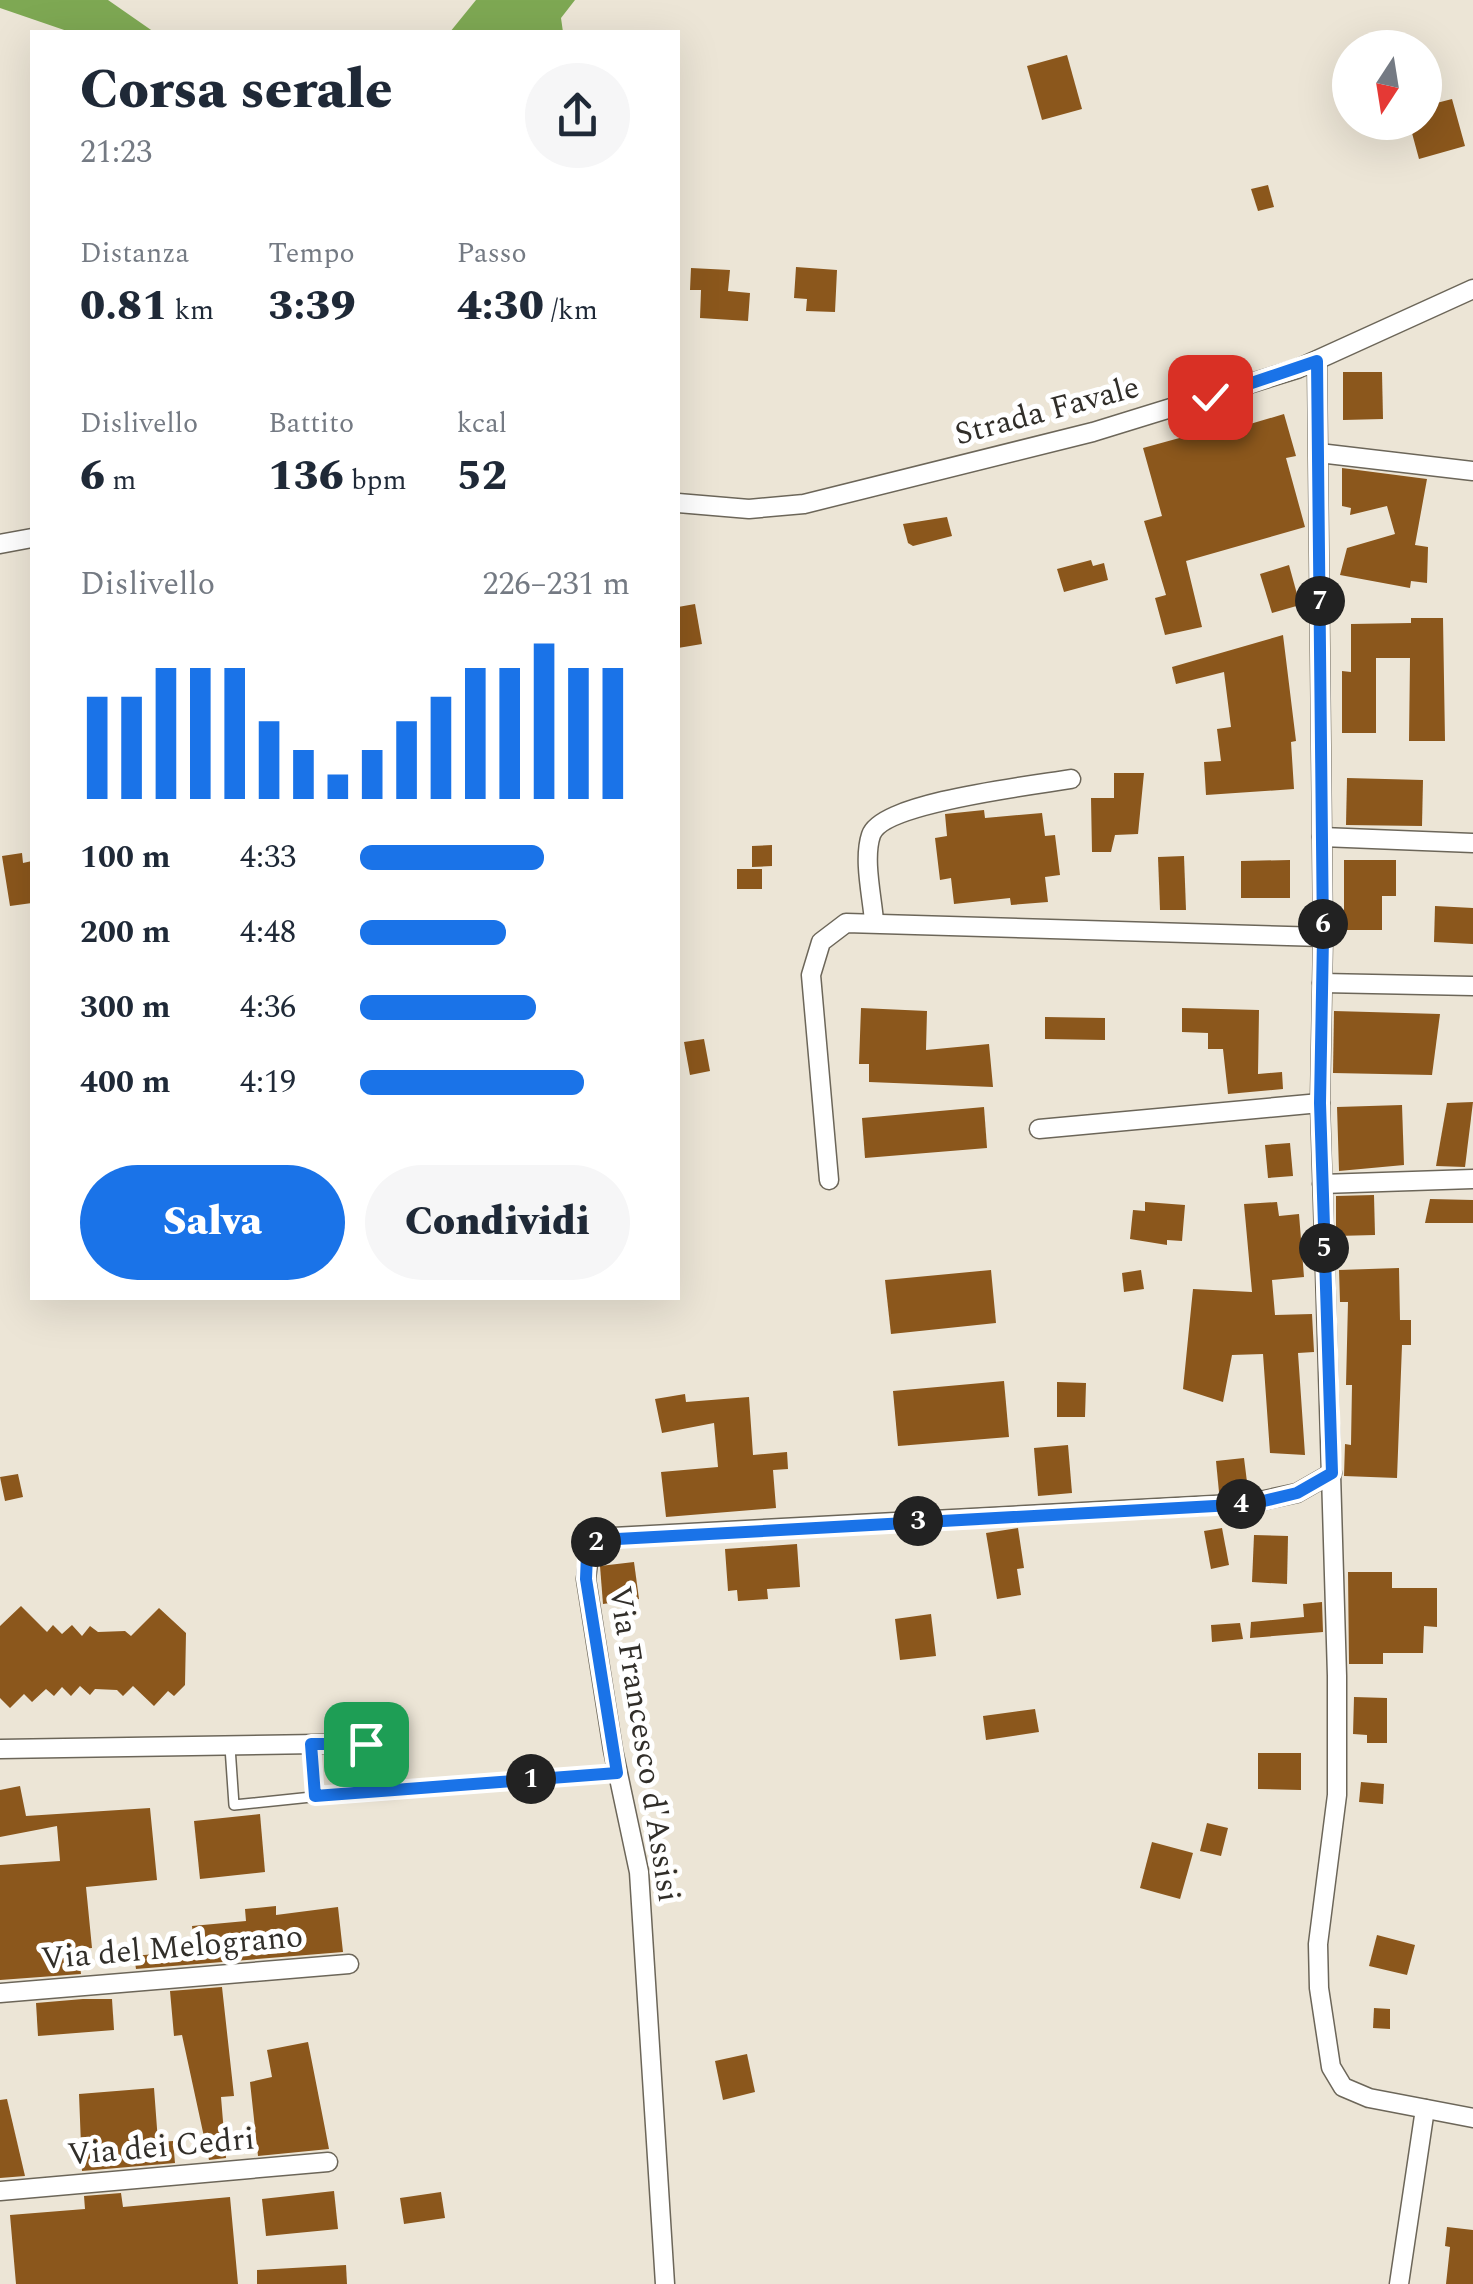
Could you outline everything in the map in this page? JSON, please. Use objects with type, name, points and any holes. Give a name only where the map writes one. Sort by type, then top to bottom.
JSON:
[{"type":"street","name":"Strada Favale","points":[[680,503],[757,509],[828,500],[1127,422],[1317,361],[1473,289]]},
{"type":"street","points":[[1317,361],[1323,937],[1320,1103],[1337,1794],[1317,1959],[1329,2061],[1344,2087],[1369,2098],[1473,2118]]},
{"type":"street","points":[[1319,453],[1473,470]]},
{"type":"street","points":[[0,544],[30,538]]},
{"type":"street","points":[[874,921],[869,847],[872,832],[880,823],[926,806],[1071,779]]},
{"type":"street","points":[[1322,837],[1473,844]]},
{"type":"street","points":[[829,1180],[812,965],[822,942],[839,926],[874,921],[1323,937]]},
{"type":"street","points":[[1322,983],[1473,986]]},
{"type":"street","points":[[1039,1129],[1320,1103]]},
{"type":"street","points":[[1322,1184],[1473,1179]]},
{"type":"street","name":"Via Francesco d'Assisi","points":[[666,2284],[639,1872],[617,1773],[586,1579],[587,1554],[599,1540],[1251,1504],[1297,1493],[1332,1479]]},
{"type":"street","points":[[0,1749],[381,1743]]},
{"type":"street","name":"Via del Melograno","points":[[0,1993],[348,1964]]},
{"type":"street","points":[[1399,2284],[1425,2109]]},
{"type":"street","name":"Via dei Cedri","points":[[0,2191],[328,2162]]},
{"type":"lane","points":[[311,1744],[315,1796]]},
{"type":"lane","points":[[230,1746],[234,1806],[416,1786]]},
{"type":"path","points":[[416,1786],[617,1773]]},
{"type":"shaded area","points":[[0,0],[108,0],[151,30],[64,30],[0,8]]},
{"type":"shaded area","points":[[476,0],[575,0],[561,18],[563,30],[452,30]]},
{"type":"building","points":[[1067,55],[1082,109],[1042,120],[1027,66]]},
{"type":"building","points":[[1452,99],[1465,146],[1419,159],[1414,140],[1442,140],[1442,102]]},
{"type":"building","points":[[1268,185],[1274,207],[1258,211],[1251,189]]},
{"type":"building","points":[[796,267],[837,270],[835,312],[806,311],[807,299],[794,298]]},
{"type":"building","points":[[691,268],[730,270],[728,291],[750,293],[748,321],[700,318],[701,290],[690,290]]},
{"type":"building","points":[[1343,372],[1382,372],[1383,419],[1343,420]]},
{"type":"building","points":[[1284,414],[1296,456],[1286,458],[1305,527],[1186,561],[1202,627],[1165,635],[1155,598],[1166,595],[1144,521],[1162,516],[1143,448],[1205,431],[1206,437]]},
{"type":"building","points":[[1342,468],[1427,479],[1415,545],[1428,547],[1427,583],[1411,581],[1410,588],[1340,575],[1347,548],[1395,534],[1387,506],[1350,515],[1351,508],[1342,506]]},
{"type":"building","points":[[947,517],[952,536],[913,546],[908,543],[903,524]]},
{"type":"building","points":[[1091,560],[1093,566],[1104,563],[1108,580],[1064,592],[1057,569]]},
{"type":"building","points":[[1289,565],[1300,605],[1272,613],[1260,574]]},
{"type":"building","points":[[695,604],[702,644],[680,648],[680,607]]},
{"type":"building","points":[[1411,618],[1443,618],[1445,741],[1409,741],[1410,658],[1376,658],[1376,733],[1342,733],[1342,671],[1351,672],[1351,624],[1411,623]]},
{"type":"building","points":[[1283,635],[1296,741],[1291,742],[1294,789],[1206,795],[1204,762],[1221,761],[1217,729],[1231,727],[1224,672],[1176,684],[1172,667]]},
{"type":"building","points":[[1114,773],[1144,773],[1138,834],[1115,835],[1111,852],[1092,852],[1091,798],[1114,798]]},
{"type":"building","points":[[1347,778],[1423,780],[1422,826],[1346,825]]},
{"type":"building","points":[[984,810],[985,818],[1042,813],[1045,836],[1055,835],[1060,875],[1045,877],[1048,902],[1011,905],[1010,898],[954,904],[951,878],[940,880],[935,838],[947,836],[945,814]]},
{"type":"building","points":[[772,845],[772,866],[752,867],[752,846]]},
{"type":"building","points":[[22,853],[23,863],[30,861],[30,903],[10,906],[2,856]]},
{"type":"building","points":[[1184,856],[1186,910],[1160,910],[1158,857]]},
{"type":"building","points":[[1290,860],[1290,898],[1241,898],[1241,861]]},
{"type":"building","points":[[1344,860],[1396,860],[1396,896],[1382,896],[1382,930],[1344,930]]},
{"type":"building","points":[[737,869],[762,869],[762,889],[737,889]]},
{"type":"building","points":[[1435,906],[1473,908],[1473,944],[1434,942]]},
{"type":"building","points":[[861,1008],[927,1011],[926,1050],[989,1044],[993,1087],[869,1082],[869,1064],[859,1064]]},
{"type":"building","points":[[1182,1008],[1259,1010],[1258,1074],[1282,1072],[1283,1089],[1228,1094],[1223,1049],[1208,1049],[1208,1033],[1182,1032]]},
{"type":"building","points":[[1334,1011],[1440,1014],[1432,1075],[1333,1073]]},
{"type":"building","points":[[1045,1017],[1105,1018],[1105,1040],[1045,1039]]},
{"type":"building","points":[[704,1039],[710,1071],[690,1075],[684,1042]]},
{"type":"building","points":[[1473,1102],[1465,1167],[1436,1166],[1447,1103]]},
{"type":"building","points":[[1402,1105],[1404,1165],[1339,1171],[1337,1107]]},
{"type":"building","points":[[984,1107],[987,1148],[865,1158],[862,1118]]},
{"type":"building","points":[[1290,1143],[1293,1176],[1268,1178],[1265,1145]]},
{"type":"building","points":[[1374,1195],[1375,1235],[1336,1236],[1336,1196]]},
{"type":"building","points":[[1430,1199],[1473,1200],[1473,1223],[1425,1223]]},
{"type":"building","points":[[1145,1202],[1185,1205],[1182,1241],[1167,1240],[1167,1245],[1130,1239],[1133,1210],[1145,1211]]},
{"type":"building","points":[[1277,1202],[1279,1216],[1299,1214],[1304,1277],[1272,1280],[1275,1315],[1312,1314],[1314,1352],[1298,1353],[1305,1455],[1270,1453],[1263,1354],[1232,1355],[1223,1402],[1183,1389],[1193,1289],[1252,1292],[1244,1204]]},
{"type":"building","points":[[1399,1268],[1400,1320],[1411,1320],[1411,1345],[1402,1345],[1397,1478],[1344,1476],[1345,1444],[1351,1445],[1352,1385],[1346,1385],[1348,1302],[1340,1302],[1339,1270]]},
{"type":"building","points":[[991,1270],[996,1323],[891,1334],[885,1280]]},
{"type":"building","points":[[1141,1270],[1144,1289],[1124,1292],[1122,1273]]},
{"type":"building","points":[[1004,1381],[1009,1437],[898,1446],[893,1391]]},
{"type":"building","points":[[1057,1382],[1086,1383],[1085,1417],[1057,1417]]},
{"type":"building","points":[[685,1394],[686,1402],[749,1397],[753,1455],[787,1452],[788,1469],[773,1470],[776,1508],[666,1517],[661,1472],[718,1467],[714,1423],[662,1433],[655,1399]]},
{"type":"building","points":[[1068,1445],[1072,1493],[1038,1496],[1034,1448]]},
{"type":"building","points":[[1244,1458],[1248,1490],[1219,1492],[1216,1461]]},
{"type":"building","points":[[18,1474],[23,1497],[5,1501],[0,1477]]},
{"type":"building","points":[[1018,1528],[1024,1568],[1017,1569],[1021,1595],[997,1599],[986,1533]]},
{"type":"building","points":[[1222,1528],[1229,1565],[1211,1569],[1204,1531]]},
{"type":"building","points":[[1254,1535],[1288,1536],[1287,1584],[1252,1582]]},
{"type":"building","points":[[797,1544],[800,1587],[767,1589],[768,1599],[738,1601],[737,1590],[728,1591],[725,1549]]},
{"type":"building","points":[[634,1562],[639,1599],[603,1604],[600,1566]]},
{"type":"building","points":[[1348,1572],[1392,1572],[1392,1588],[1437,1588],[1437,1627],[1424,1626],[1423,1653],[1383,1653],[1383,1664],[1349,1664]]},
{"type":"building","points":[[1322,1602],[1323,1632],[1250,1638],[1251,1622],[1304,1617],[1303,1604]]},
{"type":"building","points":[[21,1606],[47,1632],[53,1625],[62,1634],[72,1625],[82,1636],[90,1626],[98,1632],[125,1631],[131,1636],[159,1608],[186,1633],[185,1685],[174,1696],[168,1691],[154,1706],[133,1686],[123,1696],[117,1690],[95,1689],[90,1695],[80,1686],[71,1696],[62,1687],[54,1696],[46,1689],[32,1702],[24,1694],[10,1708],[0,1698],[0,1626]]},
{"type":"building","points":[[931,1614],[936,1656],[900,1660],[895,1619]]},
{"type":"building","points":[[1240,1623],[1243,1639],[1212,1642],[1211,1625]]},
{"type":"building","points":[[1354,1697],[1387,1698],[1387,1743],[1367,1743],[1367,1735],[1353,1734]]},
{"type":"building","points":[[1035,1709],[1039,1732],[986,1740],[983,1716]]},
{"type":"building","points":[[1258,1753],[1301,1753],[1301,1790],[1258,1789]]},
{"type":"building","points":[[1361,1782],[1384,1784],[1383,1804],[1359,1802]]},
{"type":"building","points":[[20,1786],[26,1816],[150,1808],[157,1880],[86,1887],[92,1948],[78,1949],[81,1974],[0,1980],[0,1865],[60,1861],[57,1826],[0,1837],[0,1790]]},
{"type":"building","points":[[260,1814],[265,1872],[200,1879],[194,1821]]},
{"type":"building","points":[[1207,1823],[1228,1828],[1221,1856],[1200,1851]]},
{"type":"building","points":[[1152,1842],[1193,1853],[1180,1899],[1140,1888]]},
{"type":"building","points":[[276,1906],[276,1915],[338,1907],[343,1952],[136,1969],[134,1956],[195,1950],[192,1926],[246,1921],[245,1909]]},
{"type":"building","points":[[1377,1935],[1415,1945],[1407,1975],[1369,1966]]},
{"type":"building","points":[[222,1987],[234,2096],[221,2097],[226,2158],[209,2160],[182,2035],[174,2036],[170,1991]]},
{"type":"building","points":[[112,1999],[114,2030],[38,2036],[36,2003]]},
{"type":"building","points":[[1374,2008],[1390,2009],[1390,2029],[1373,2028]]},
{"type":"building","points":[[308,2042],[329,2149],[258,2156],[250,2082],[272,2077],[267,2050]]},
{"type":"building","points":[[747,2054],[755,2092],[723,2100],[715,2061]]},
{"type":"building","points":[[154,2088],[158,2142],[173,2141],[175,2163],[82,2171],[79,2094]]},
{"type":"building","points":[[7,2099],[25,2176],[0,2178],[0,2100]]},
{"type":"building","points":[[334,2191],[338,2229],[266,2236],[262,2199]]},
{"type":"building","points":[[441,2192],[445,2218],[404,2224],[400,2198]]},
{"type":"building","points":[[121,2193],[123,2207],[230,2197],[238,2284],[16,2284],[10,2215],[85,2209],[84,2196]]},
{"type":"building","points":[[1447,2227],[1473,2230],[1473,2284],[1446,2284],[1450,2247],[1445,2246]]},
{"type":"building","points":[[346,2265],[347,2284],[257,2284],[257,2270]]},
{"type":"route","points":[[366,1744],[311,1744],[315,1796],[617,1773],[586,1579],[585,1560],[599,1540],[1251,1504],[1297,1493],[1332,1473],[1320,1103],[1323,937],[1317,361],[1210,397]]}]
